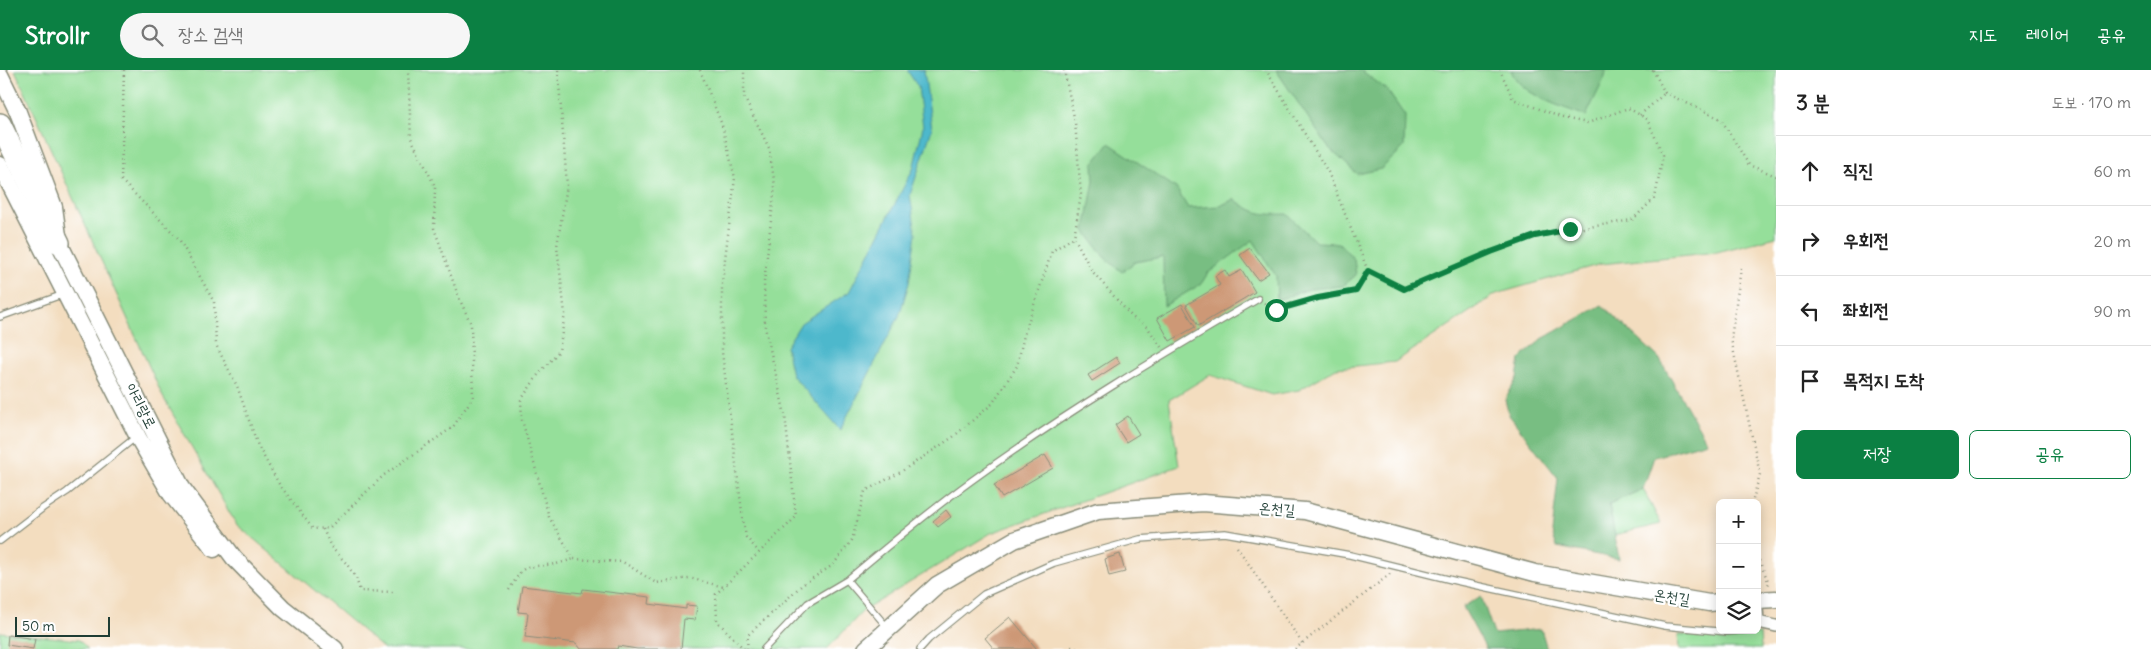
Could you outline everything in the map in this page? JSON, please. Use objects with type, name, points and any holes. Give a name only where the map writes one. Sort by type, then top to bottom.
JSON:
[{"type":"highway","name":"아리랑로","points":[[0,124],[59,244]]},
{"type":"main road","points":[[0,75],[18,112],[54,207],[59,244]]},
{"type":"main road","name":"아리랑로","points":[[0,166],[138,436],[171,494],[227,566],[276,613],[320,649]]},
{"type":"main road","name":"아리랑로","points":[[59,244],[182,488],[234,558],[283,608],[335,649]]},
{"type":"main road","name":"온천길","points":[[867,649],[937,585],[1014,540],[1098,511],[1204,503],[1306,511],[1535,574],[1709,603],[1716,602]]},
{"type":"street","points":[[1761,623],[1776,626]]},
{"type":"lane","points":[[0,317],[66,293]]},
{"type":"lane","points":[[764,649],[808,603],[847,580],[972,481],[1081,406],[1258,299]]},
{"type":"lane","name":"아리랑로","points":[[0,541],[67,492],[138,436]]},
{"type":"lane","points":[[920,649],[929,639],[984,594],[1054,563],[1140,539],[1225,533],[1350,554],[1456,582],[1665,626],[1716,631]]},
{"type":"lane","points":[[847,580],[888,629]]},
{"type":"path","points":[[124,70],[121,180],[179,239],[214,302],[216,345],[237,386],[258,446],[279,484],[313,529],[329,528],[384,475],[453,427],[474,396],[471,324],[459,298],[434,228],[435,186],[411,138],[408,70]]},
{"type":"path","points":[[558,70],[567,186],[557,246],[565,314],[559,350],[538,375],[521,400],[522,420],[549,517],[574,559]]},
{"type":"path","points":[[700,70],[722,125],[735,178],[722,283],[722,352],[746,537],[759,552]]},
{"type":"path","points":[[744,70],[744,97],[769,148],[775,186],[764,282],[765,327],[785,415],[796,517],[716,594],[717,621],[746,649]]},
{"type":"path","points":[[1064,70],[1075,122],[1081,195],[1074,237],[1092,271],[1132,318],[1148,328],[1165,354]]},
{"type":"path","points":[[1266,70],[1328,172],[1368,271],[1404,289],[1491,252],[1535,236],[1632,220],[1655,198],[1663,155],[1647,119],[1628,108],[1588,123],[1563,118],[1513,99],[1500,70]]},
{"type":"path","points":[[1653,70],[1665,93],[1721,119],[1749,165],[1776,176]]},
{"type":"path","points":[[1640,115],[1665,93]]},
{"type":"path","points":[[746,649],[748,635],[802,585],[833,565],[852,540],[865,491],[899,474],[953,437],[992,404],[1017,366],[1024,335],[1052,250],[1074,237]]},
{"type":"path","points":[[1742,268],[1732,339],[1760,474],[1753,499]]},
{"type":"path","points":[[1258,299],[1276,310],[1318,298],[1356,291],[1368,271]]},
{"type":"path","points":[[323,528],[331,547],[346,563],[356,578],[360,591],[396,592]]},
{"type":"path","points":[[1237,547],[1302,643]]},
{"type":"path","points":[[509,590],[521,571],[527,567],[556,564],[574,559],[623,562],[656,583],[690,578],[724,587]]},
{"type":"path","points":[[1761,566],[1768,583],[1765,597]]},
{"type":"path","points":[[1295,649],[1399,567]]},
{"type":"path","points":[[1071,647],[1078,649]]},
{"type":"green space","points":[[15,70],[1776,70],[1776,237],[1717,252],[1601,264],[1496,294],[1395,362],[1336,368],[1299,390],[1272,395],[1210,375],[1169,400],[1179,466],[991,533],[863,611],[827,649],[384,649],[236,524],[163,397]]},
{"type":"green space","points":[[1276,70],[1361,70],[1387,90],[1405,116],[1404,147],[1381,169],[1357,174],[1328,147]]},
{"type":"green space","points":[[1511,70],[1606,70],[1605,77],[1586,116],[1532,93],[1516,79]]},
{"type":"green space","points":[[1109,143],[1176,188],[1188,208],[1220,206],[1234,199],[1253,211],[1287,214],[1316,242],[1339,243],[1354,259],[1356,275],[1343,286],[1310,289],[1277,300],[1276,276],[1253,240],[1208,273],[1201,284],[1164,306],[1163,257],[1135,262],[1122,272],[1104,257],[1085,230],[1094,181],[1093,164]]},
{"type":"green space","points":[[1602,305],[1659,358],[1707,442],[1654,457],[1643,489],[1609,504],[1619,559],[1557,547],[1552,533],[1558,478],[1509,415],[1505,400],[1517,378],[1520,359],[1542,339]]},
{"type":"green space","points":[[1643,489],[1661,524],[1614,535],[1609,504]]},
{"type":"green space","points":[[1481,596],[1494,634],[1541,629],[1547,649],[1486,649],[1463,607]]},
{"type":"green space","points":[[0,632],[79,640],[88,649],[0,649]]},
{"type":"green space","points":[[1760,634],[1761,649],[1679,649],[1678,635]]},
{"type":"water","points":[[907,70],[924,70],[932,129],[910,195],[916,233],[909,283],[899,316],[840,430],[792,375],[786,347],[801,323],[849,292],[913,169],[923,127],[918,87]]},
{"type":"building","points":[[1250,248],[1269,273],[1258,280],[1240,255]]},
{"type":"building","points":[[1225,270],[1229,277],[1242,270],[1255,292],[1198,326],[1186,305],[1220,285],[1215,276]]},
{"type":"building","points":[[1182,304],[1195,327],[1170,341],[1157,318]]},
{"type":"building","points":[[1116,357],[1120,363],[1092,381],[1088,375]]},
{"type":"building","points":[[1128,416],[1139,434],[1126,442],[1115,425]]},
{"type":"building","points":[[1045,455],[1053,468],[1002,498],[994,485]]},
{"type":"building","points":[[946,510],[951,517],[938,527],[933,521]]},
{"type":"building","points":[[1120,554],[1125,572],[1109,576],[1105,559]]},
{"type":"building","points":[[522,586],[582,593],[583,589],[650,597],[649,604],[686,609],[686,605],[697,606],[695,620],[684,619],[681,649],[637,649],[618,646],[617,649],[581,649],[576,643],[525,637],[528,613],[518,612]]},
{"type":"building","points":[[1010,617],[1037,649],[994,649],[985,638]]},
{"type":"building","points":[[8,635],[35,639],[33,649],[7,645]]},
{"type":"route","points":[[1276,310],[1318,298],[1356,291],[1368,271],[1404,289],[1491,252],[1535,236],[1570,229]]}]
